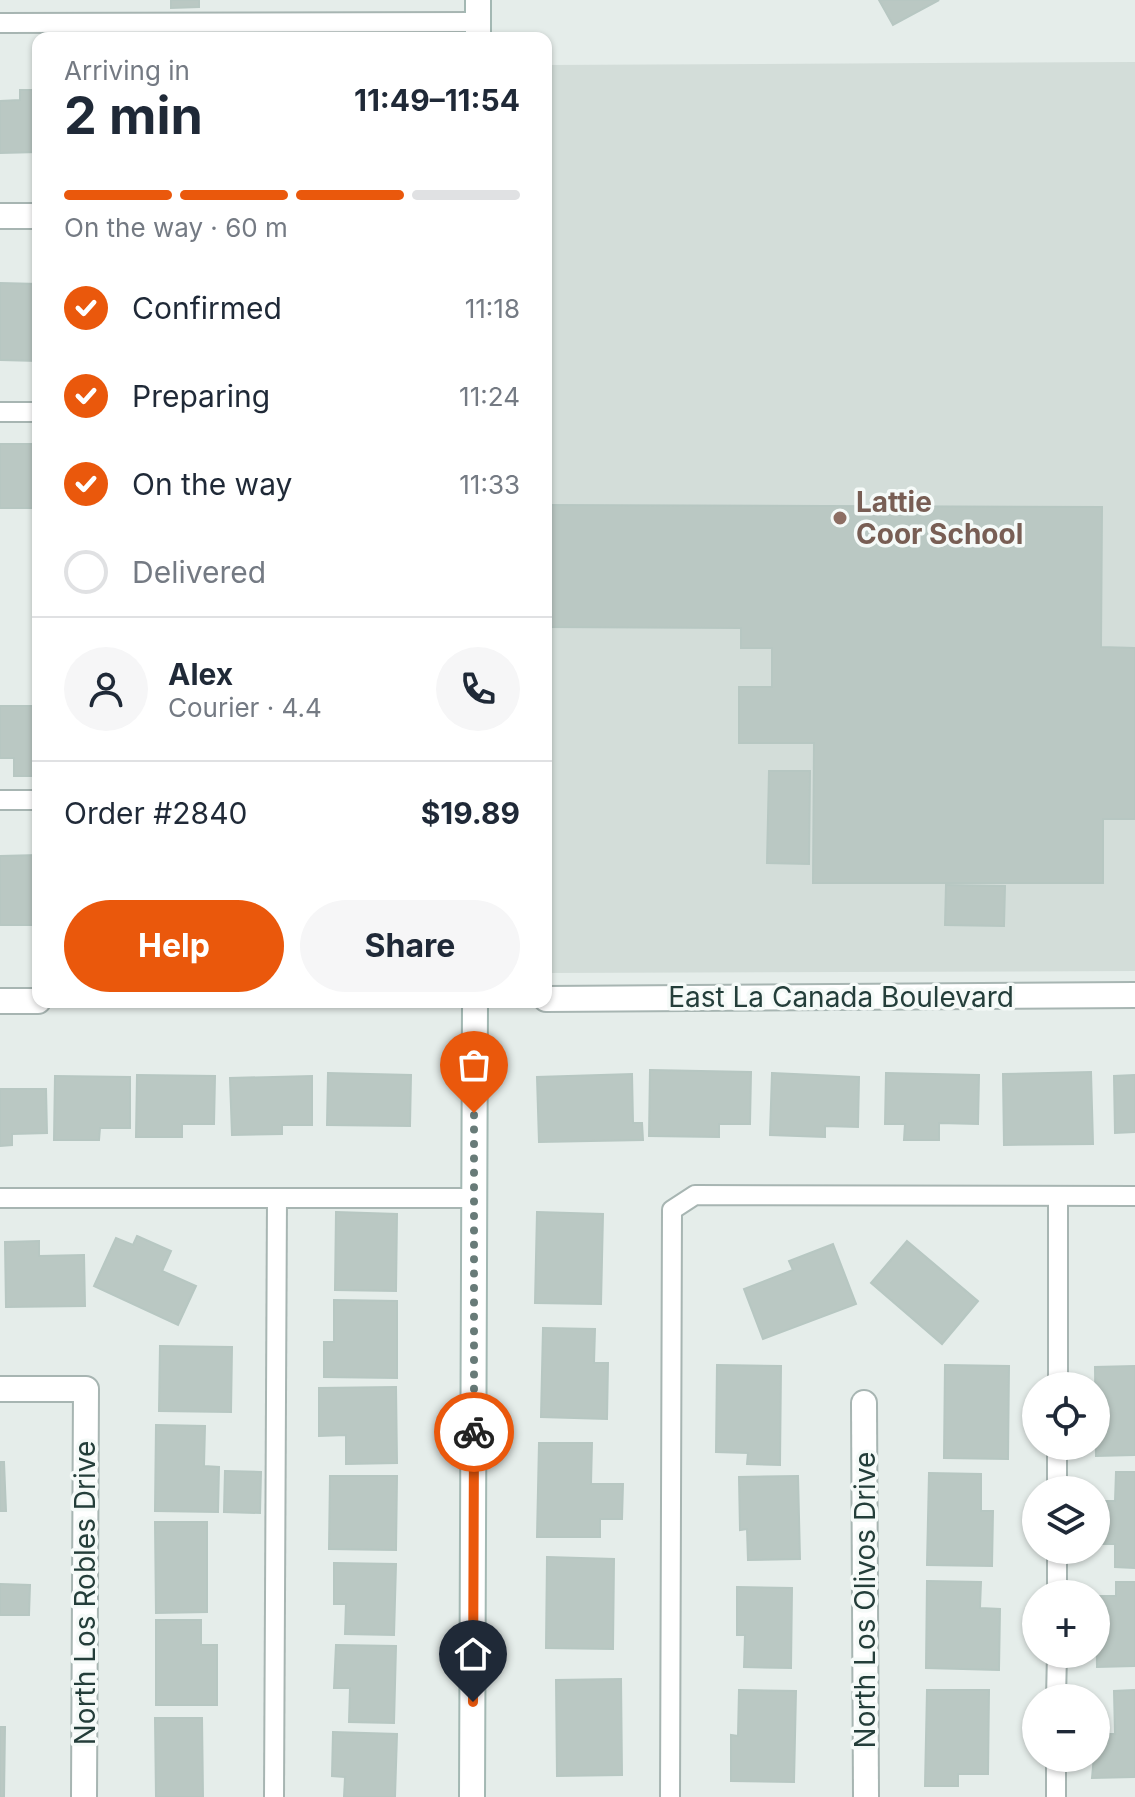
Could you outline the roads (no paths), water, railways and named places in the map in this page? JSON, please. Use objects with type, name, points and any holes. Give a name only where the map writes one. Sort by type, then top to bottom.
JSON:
[{"type":"street","points":[[0,216],[32,216]]},
{"type":"street","name":"East La Canada Boulevard","points":[[552,999],[1135,995]]},
{"type":"street","points":[[0,1001],[32,1001]]},
{"type":"street","points":[[472,1797],[475,1008]]},
{"type":"street","name":"North Los Robles Drive","points":[[0,1389],[86,1389],[84,1797]]},
{"type":"street","name":"North Los Olivos Drive","points":[[864,1403],[866,1797]]},
{"type":"lane","points":[[0,23],[478,20]]},
{"type":"lane","points":[[0,412],[32,412]]},
{"type":"lane","points":[[0,800],[32,800]]},
{"type":"lane","points":[[670,1797],[672,1210],[695,1195],[1135,1196]]},
{"type":"lane","points":[[1058,1196],[1058,1372]]},
{"type":"lane","points":[[0,1198],[474,1198]]},
{"type":"lane","points":[[274,1797],[277,1198]]},
{"type":"lane","points":[[1056,1772],[1056,1797]]},
{"type":"place","name":"Lattie Coor School","points":[[840,518]]}]
